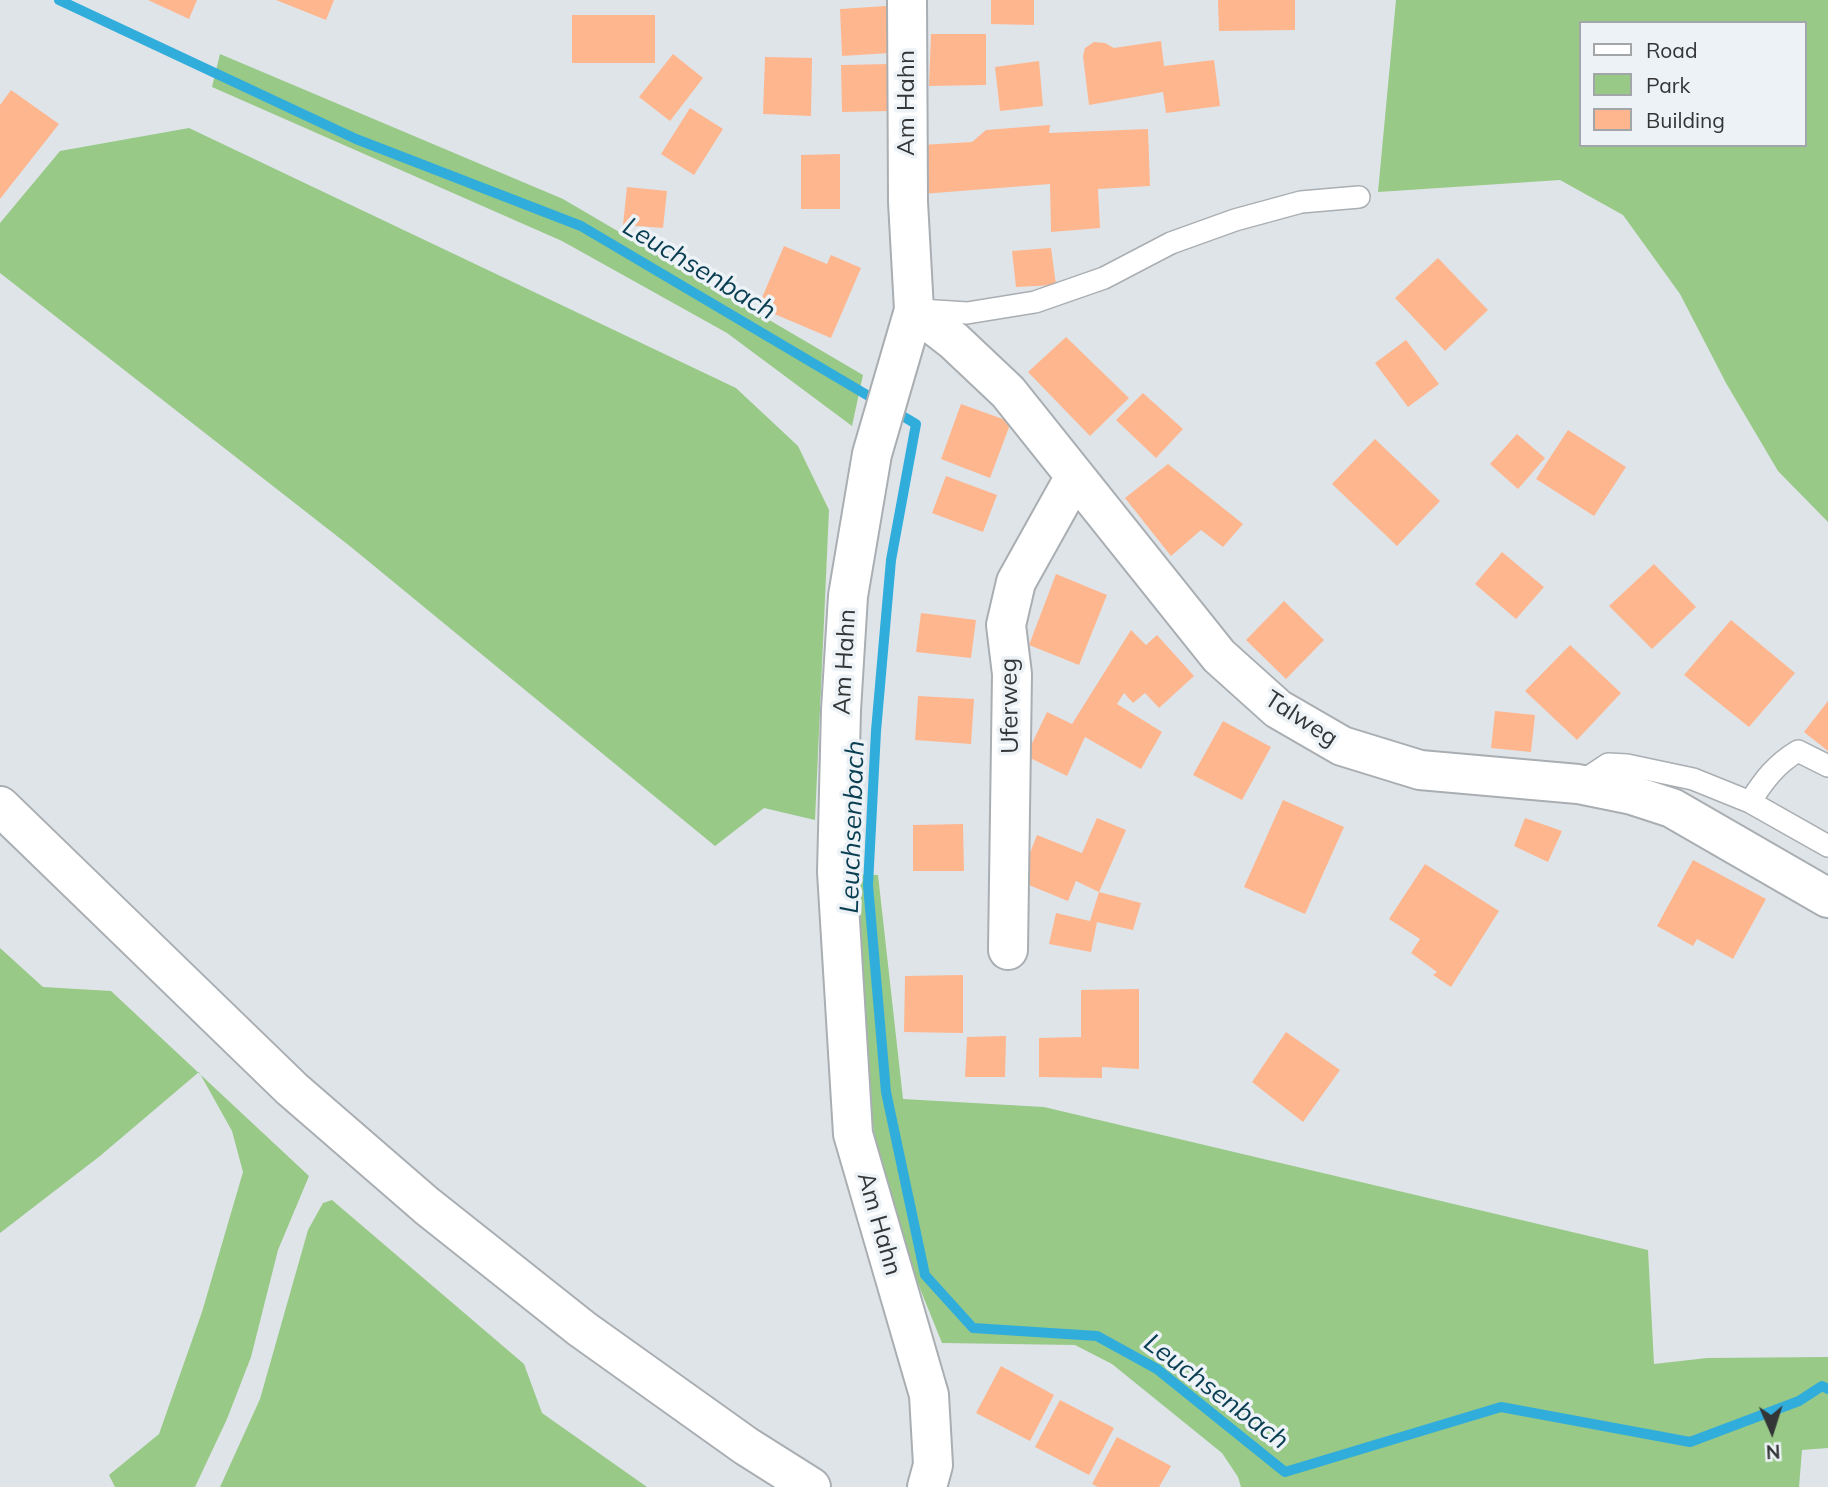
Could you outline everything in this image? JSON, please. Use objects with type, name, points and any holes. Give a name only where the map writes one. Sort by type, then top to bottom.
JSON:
[{"type":"street","name":"Am Hahn","points":[[906,0],[908,202],[914,310],[872,454],[848,596],[841,710],[837,872],[853,1134],[929,1395],[933,1465],[926,1487]]},
{"type":"street","name":"Talweg","points":[[914,310],[954,341],[1008,392],[1074,478],[1219,656],[1278,709],[1342,746],[1420,770],[1485,778],[1578,784],[1632,795],[1672,808],[1828,898]]},
{"type":"street","name":"Uferweg","points":[[1008,950],[1012,674],[1006,625],[1016,582],[1074,478]]},
{"type":"street","points":[[0,806],[292,1089],[427,1206],[582,1329],[746,1446],[811,1487]]},
{"type":"lane","points":[[914,310],[967,313],[1035,302],[1104,278],[1171,243],[1235,220],[1301,202],[1359,197]]},
{"type":"lane","points":[[1750,802],[1768,774],[1798,751],[1828,766]]},
{"type":"lane","points":[[1578,784],[1608,764],[1627,765],[1693,779],[1750,802],[1828,846]]},
{"type":"green space","points":[[1396,0],[1828,0],[1828,522],[1778,471],[1726,383],[1680,294],[1623,215],[1560,180],[1378,192]]},
{"type":"green space","points":[[220,54],[563,199],[863,375],[852,426],[727,333],[562,241],[212,87]]},
{"type":"green space","points":[[189,128],[736,388],[798,446],[829,510],[815,820],[764,808],[715,846],[351,547],[0,273],[0,223],[60,151]]},
{"type":"green space","points":[[848,874],[878,875],[903,1099],[1044,1107],[1648,1250],[1654,1364],[1707,1358],[1828,1357],[1828,1448],[1802,1450],[1799,1487],[1241,1487],[1238,1477],[1222,1453],[1112,1364],[1075,1345],[942,1343],[887,1207],[869,1102]]},
{"type":"green space","points":[[0,948],[43,987],[111,991],[198,1073],[100,1156],[0,1233]]},
{"type":"green space","points":[[200,1075],[309,1176],[278,1250],[251,1357],[227,1419],[195,1487],[115,1487],[109,1475],[159,1434],[202,1312],[243,1172],[232,1131]]},
{"type":"green space","points":[[332,1200],[524,1364],[542,1413],[647,1487],[220,1487],[260,1399],[308,1230],[323,1203]]},
{"type":"building","points":[[148,0],[197,0],[189,19]]},
{"type":"building","points":[[276,0],[334,0],[326,20]]},
{"type":"building","points":[[991,0],[1034,0],[1034,25],[991,24]]},
{"type":"building","points":[[1218,0],[1295,0],[1295,30],[1219,31]]},
{"type":"building","points":[[886,6],[890,53],[842,56],[840,9]]},
{"type":"building","points":[[572,15],[655,15],[655,63],[572,63]]},
{"type":"building","points":[[931,34],[986,34],[986,85],[929,86]]},
{"type":"building","points":[[1161,41],[1164,66],[1214,60],[1220,106],[1166,113],[1163,92],[1089,105],[1083,56],[1085,48],[1094,42],[1105,43],[1114,48]]},
{"type":"building","points":[[673,54],[703,78],[670,121],[639,97]]},
{"type":"building","points":[[765,57],[812,58],[811,116],[763,114]]},
{"type":"building","points":[[1039,61],[1043,106],[1000,111],[995,67]]},
{"type":"building","points":[[889,64],[890,111],[842,112],[841,65]]},
{"type":"building","points":[[11,90],[59,124],[0,199],[0,105]]},
{"type":"building","points":[[690,108],[723,129],[694,175],[661,154]]},
{"type":"building","points":[[1050,125],[1049,133],[1148,129],[1150,186],[1098,189],[1100,228],[1051,232],[1050,184],[922,194],[921,145],[972,142],[986,130]]},
{"type":"building","points":[[840,154],[840,209],[801,209],[801,155]]},
{"type":"building","points":[[627,187],[667,191],[663,228],[623,225]]},
{"type":"building","points":[[784,246],[827,264],[831,255],[861,268],[831,338],[758,307]]},
{"type":"building","points":[[1051,248],[1056,285],[1016,287],[1012,251]]},
{"type":"building","points":[[1438,258],[1488,310],[1445,351],[1395,298]]},
{"type":"building","points":[[1066,337],[1129,398],[1090,436],[1028,372]]},
{"type":"building","points":[[1406,340],[1439,384],[1408,407],[1375,363]]},
{"type":"building","points":[[1143,393],[1183,429],[1156,458],[1116,420]]},
{"type":"building","points":[[961,404],[1011,422],[990,478],[941,459]]},
{"type":"building","points":[[1568,430],[1626,467],[1594,516],[1536,479]]},
{"type":"building","points":[[1517,434],[1545,458],[1518,489],[1490,464]]},
{"type":"building","points":[[1375,439],[1440,501],[1397,546],[1332,484]]},
{"type":"building","points":[[1168,464],[1243,524],[1223,547],[1201,530],[1171,556],[1125,498]]},
{"type":"building","points":[[946,476],[997,495],[983,532],[932,513]]},
{"type":"building","points":[[1502,552],[1544,587],[1516,619],[1475,584]]},
{"type":"building","points":[[1654,564],[1696,607],[1652,649],[1609,606]]},
{"type":"building","points":[[1056,574],[1107,595],[1079,665],[1029,645]]},
{"type":"building","points":[[1284,601],[1324,640],[1286,679],[1246,640]]},
{"type":"building","points":[[921,613],[976,620],[971,658],[916,652]]},
{"type":"building","points":[[1731,620],[1795,673],[1749,727],[1684,675]]},
{"type":"building","points":[[1131,630],[1146,645],[1157,635],[1194,676],[1159,708],[1145,693],[1133,703],[1124,693],[1117,704],[1162,732],[1141,769],[1085,737],[1067,776],[1026,756],[1047,712],[1072,724]]},
{"type":"building","points":[[1570,645],[1621,693],[1577,740],[1525,691]]},
{"type":"building","points":[[918,696],[974,699],[971,744],[915,740]]},
{"type":"building","points":[[1828,701],[1828,751],[1804,732]]},
{"type":"building","points":[[1495,711],[1535,715],[1531,752],[1491,748]]},
{"type":"building","points":[[1223,721],[1271,747],[1242,800],[1193,775]]},
{"type":"building","points":[[1283,800],[1344,827],[1305,914],[1244,887]]},
{"type":"building","points":[[1097,818],[1126,830],[1099,892],[1076,881],[1068,901],[1019,881],[1037,835],[1082,853]]},
{"type":"building","points":[[1525,818],[1562,831],[1548,862],[1514,846]]},
{"type":"building","points":[[963,824],[964,871],[913,871],[913,825]]},
{"type":"building","points":[[1693,860],[1766,899],[1733,959],[1697,939],[1693,946],[1657,926]]},
{"type":"building","points":[[1425,864],[1499,911],[1451,987],[1433,975],[1437,972],[1411,953],[1420,939],[1389,919]]},
{"type":"building","points":[[1099,892],[1141,903],[1133,930],[1097,922],[1091,952],[1049,944],[1056,913],[1090,921]]},
{"type":"building","points":[[963,975],[963,1033],[904,1032],[905,976]]},
{"type":"building","points":[[1139,989],[1139,1069],[1102,1067],[1102,1078],[1039,1077],[1039,1038],[1081,1037],[1081,990]]},
{"type":"building","points":[[1286,1032],[1340,1070],[1303,1122],[1252,1082]]},
{"type":"building","points":[[1006,1036],[1005,1077],[965,1077],[967,1037]]},
{"type":"building","points":[[1001,1366],[1054,1395],[1030,1441],[976,1413]]},
{"type":"building","points":[[1060,1400],[1114,1428],[1089,1475],[1035,1447]]},
{"type":"building","points":[[1117,1437],[1171,1466],[1159,1487],[1098,1487],[1092,1484]]},
{"type":"waterway","name":"Leuchsenbach","points":[[59,0],[356,139],[581,226],[916,424],[891,560],[876,731],[868,885],[886,1092],[925,1275],[973,1328],[1097,1336],[1157,1369],[1285,1472],[1501,1407],[1690,1442],[1799,1401],[1822,1386],[1828,1389]]}]
